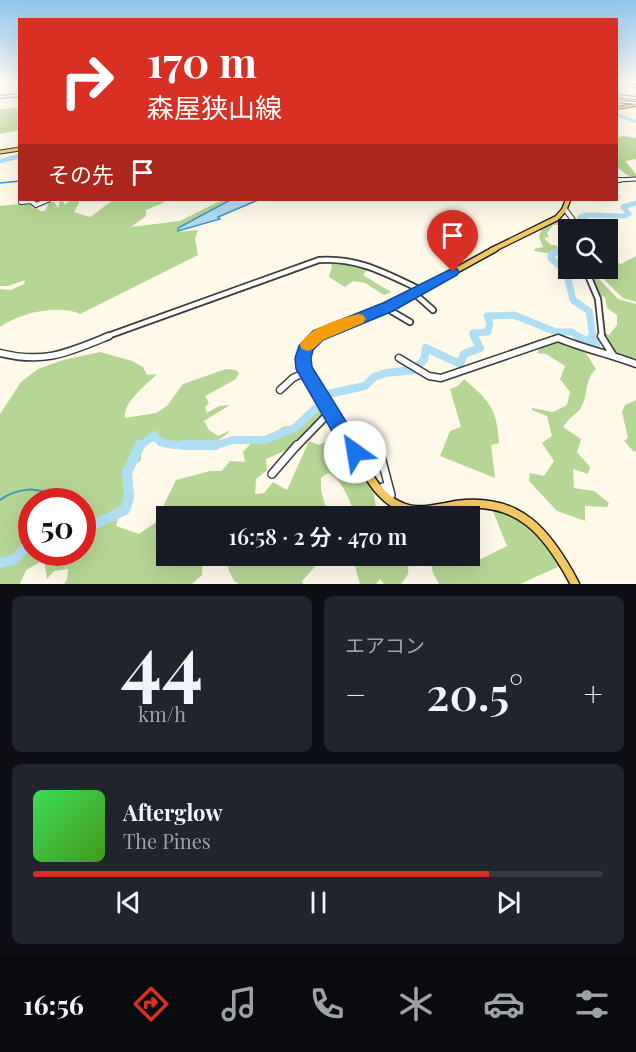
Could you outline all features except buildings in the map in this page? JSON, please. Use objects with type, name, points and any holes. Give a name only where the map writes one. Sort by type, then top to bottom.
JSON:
[{"type":"main road","points":[[0,152],[18,149]]},
{"type":"main road","points":[[568,201],[565,209],[557,218],[508,241],[386,308],[315,338],[303,354],[303,361],[306,372],[379,490],[392,502],[416,511],[478,502],[500,505],[516,512],[543,535],[564,562],[575,584]]},
{"type":"street","points":[[618,180],[636,179]]},
{"type":"street","points":[[32,201],[36,205],[46,201]]},
{"type":"street","points":[[565,209],[572,219]]},
{"type":"street","points":[[0,352],[25,359],[62,355],[130,327],[319,260],[339,257],[358,261],[418,292],[433,310]]},
{"type":"street","points":[[590,279],[598,299],[601,336],[613,355]]},
{"type":"street","points":[[386,308],[410,322]]},
{"type":"street","points":[[399,358],[415,368],[441,378],[558,338],[587,350],[613,355],[636,364]]},
{"type":"street","points":[[280,390],[293,378],[306,372]]},
{"type":"street","points":[[272,474],[304,437],[330,412]]},
{"type":"street","points":[[378,449],[391,495],[383,487],[379,490]]},
{"type":"green space","points":[[0,109],[18,109],[18,130],[0,134]]},
{"type":"green space","points":[[618,138],[636,138],[636,159],[625,161],[636,174],[636,178],[627,175],[618,168]]},
{"type":"green space","points":[[60,201],[64,202],[64,205],[70,201],[78,201],[74,212],[90,217],[112,201],[164,201],[146,210],[146,216],[131,227],[180,221],[220,201],[227,201],[177,228],[178,232],[198,230],[195,239],[198,255],[80,314],[50,310],[28,314],[0,327],[0,289],[11,290],[24,284],[25,280],[8,286],[0,286],[0,206],[30,203],[40,211],[45,211],[49,202],[54,202],[58,208]]},
{"type":"green space","points":[[558,219],[558,225],[553,225],[547,233],[549,237],[544,238],[551,245],[556,245],[558,252],[553,254],[535,251],[534,249],[543,247],[539,237],[542,227]]},
{"type":"green space","points":[[636,256],[636,302],[623,298],[603,279],[618,279],[618,263],[621,264]]},
{"type":"green space","points":[[350,261],[376,272],[366,271],[363,275],[391,292],[384,295],[365,283],[353,281],[345,287],[329,277],[332,266],[329,262]]},
{"type":"green space","points":[[592,279],[599,279],[618,299],[636,304],[636,361],[615,352],[607,344],[604,333],[609,335],[617,325],[617,315],[607,308],[605,297],[600,296]]},
{"type":"green space","points":[[555,340],[584,350],[596,369],[590,378],[583,404],[563,427],[581,439],[577,452],[590,467],[588,474],[573,469],[574,488],[594,491],[609,503],[607,507],[585,506],[585,521],[557,511],[529,481],[530,473],[544,476],[554,461],[542,443],[552,436],[547,416],[532,408],[553,412],[567,405],[570,392],[560,379],[565,366],[546,354],[537,353],[541,346]]},
{"type":"green space","points":[[100,352],[132,361],[143,367],[147,375],[157,374],[131,400],[125,412],[125,418],[156,413],[167,406],[183,384],[226,369],[236,370],[239,373],[236,379],[205,396],[209,403],[205,407],[207,413],[219,406],[230,405],[204,421],[209,430],[218,436],[231,430],[219,440],[205,446],[189,448],[155,441],[141,443],[141,460],[127,471],[134,494],[120,511],[116,526],[139,534],[156,521],[156,566],[202,566],[202,575],[192,584],[64,584],[68,569],[54,571],[47,579],[45,566],[96,566],[96,488],[18,488],[18,566],[33,566],[26,570],[20,584],[0,584],[0,414],[21,382],[38,369],[63,360]]},
{"type":"green space","points":[[464,379],[480,393],[494,413],[499,443],[491,445],[495,478],[440,456],[450,431],[461,427],[450,389],[458,386]]},
{"type":"green space","points":[[636,400],[636,451],[634,452],[624,441],[628,438],[622,412],[625,405]]},
{"type":"green space","points":[[322,407],[324,412],[289,449],[266,459],[267,470],[256,479],[255,494],[264,493],[273,482],[287,490],[309,441],[319,445],[340,435],[373,487],[376,506],[351,506],[338,480],[328,473],[321,478],[321,490],[325,506],[163,506],[176,480],[210,471],[222,471],[230,461],[245,462],[243,452],[254,440],[283,427],[298,425]]},
{"type":"green space","points":[[492,509],[514,517],[532,530],[547,546],[560,566],[520,584],[439,584],[433,573],[431,566],[480,566],[480,560],[507,546]]},
{"type":"green space","points":[[227,566],[316,566],[302,581],[303,584],[239,584],[234,581]]},
{"type":"green space","points":[[355,566],[408,566],[408,574],[401,584],[384,584],[380,579],[376,584],[360,584]]},
{"type":"water","points":[[228,201],[256,201],[218,217],[220,219],[178,231],[178,228]]},
{"type":"waterway","points":[[618,115],[636,122]]},
{"type":"waterway","points":[[0,161],[18,156]]},
{"type":"waterway","points":[[0,183],[18,181]]},
{"type":"waterway","points":[[583,219],[580,217],[587,215],[625,216],[629,214],[623,207],[636,203]]},
{"type":"waterway","points":[[558,251],[551,255],[551,258],[558,264]]},
{"type":"waterway","points":[[568,279],[573,300],[589,311],[593,337]]},
{"type":"waterway","points":[[475,337],[473,333],[488,332],[490,324],[487,316],[514,315],[556,332],[572,332],[579,337]]},
{"type":"waterway","points":[[328,394],[365,386],[374,377],[386,373],[413,370],[424,360],[426,348],[460,364],[464,354],[480,348],[474,336]]},
{"type":"waterway","points":[[579,337],[596,345],[592,336]]},
{"type":"waterway","points":[[139,447],[154,435],[160,442],[174,445],[213,446],[233,440],[265,440],[295,428],[315,409]]},
{"type":"waterway","points":[[183,445],[216,445]]},
{"type":"waterway","points":[[96,524],[125,510],[129,498],[127,472],[139,447]]},
{"type":"waterway","points":[[0,500],[18,491]]},
{"type":"waterway","points":[[0,563],[15,559],[18,556]]},
{"type":"slow traffic","points":[[308,345],[323,333],[358,319]]},
{"type":"route","points":[[355,452],[304,369],[303,358],[307,346],[323,333],[388,307],[453,272]]}]
